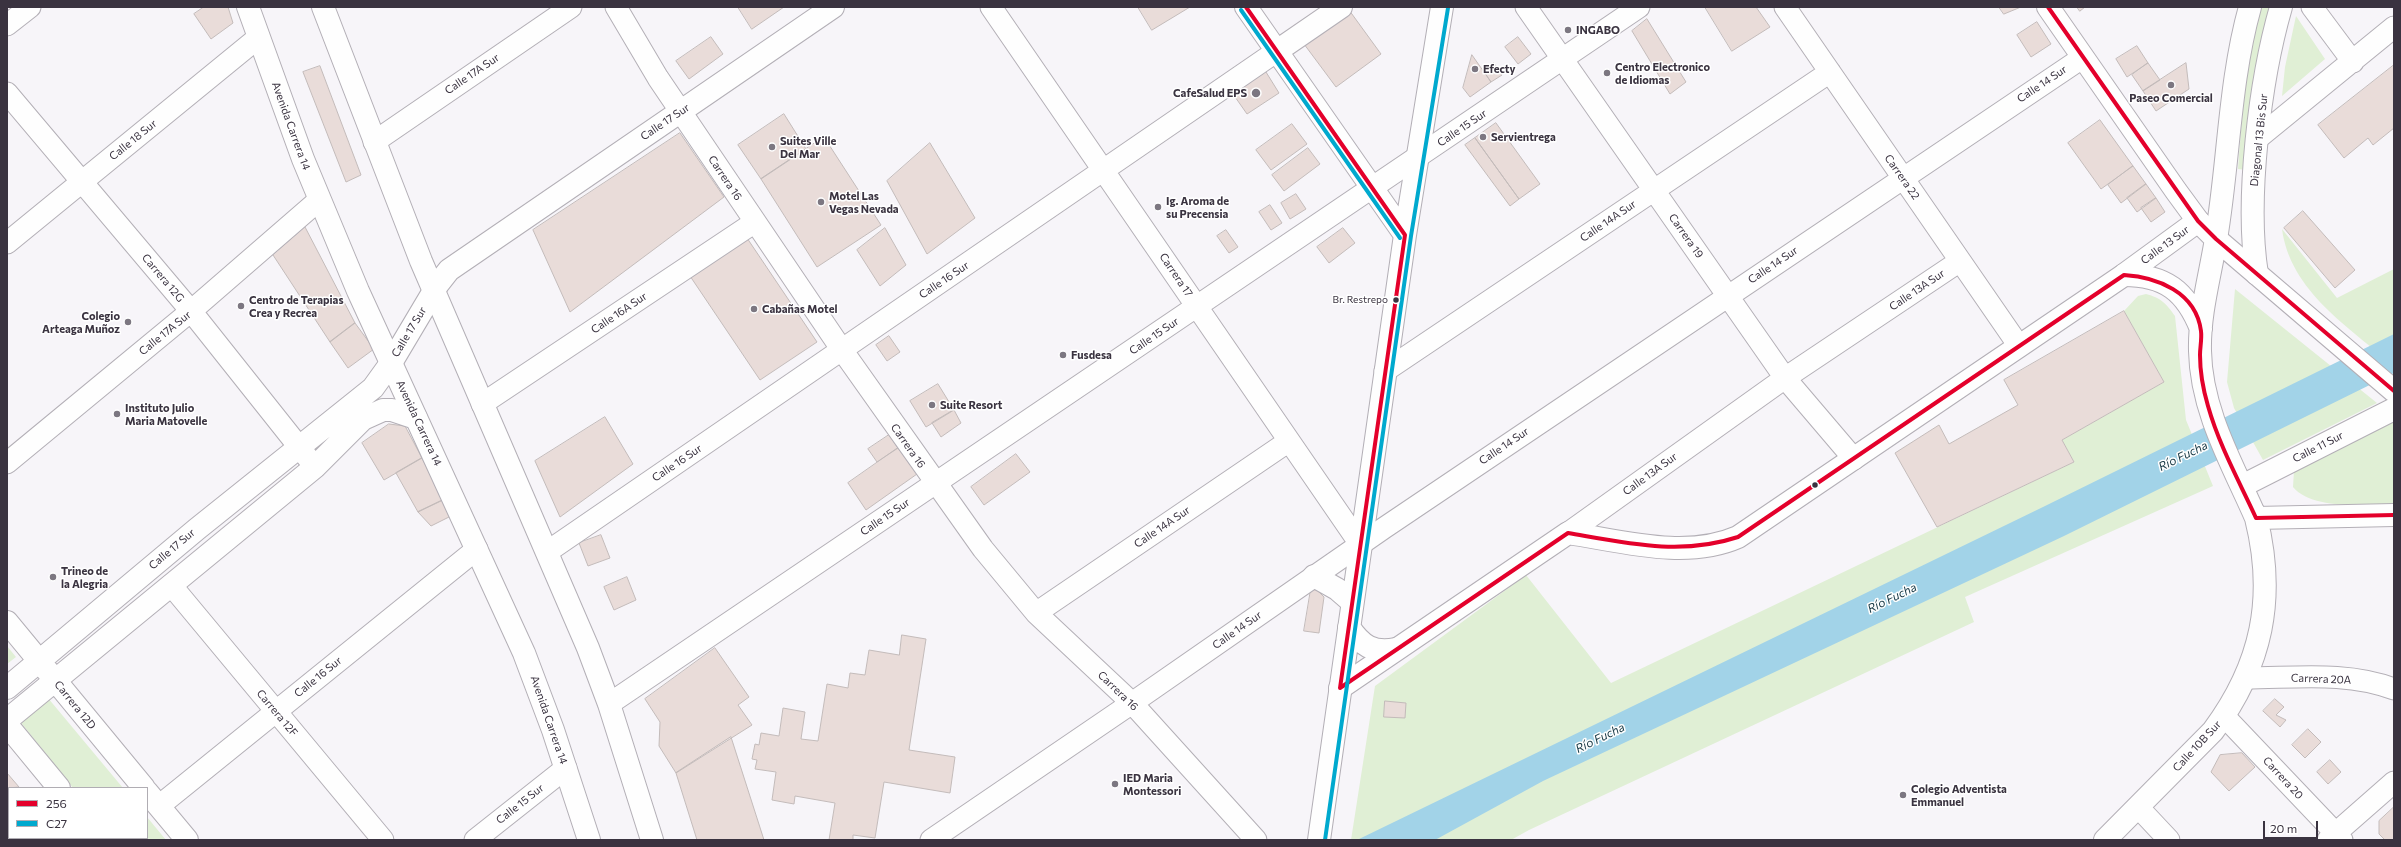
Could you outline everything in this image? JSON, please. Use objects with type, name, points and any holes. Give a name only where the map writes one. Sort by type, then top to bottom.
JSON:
[{"type":"main road","name":"Avenida Carrera 14","points":[[248,7],[319,200],[416,418],[524,653],[566,768],[588,840]]},
{"type":"main road","points":[[323,7],[433,292],[588,648],[608,704],[652,840]]},
{"type":"main road","name":"Calle 17 Sur","points":[[7,688],[196,529],[373,388],[391,362],[433,292],[449,270],[833,7]]},
{"type":"main road","points":[[1246,7],[1405,235]]},
{"type":"main road","name":"Calle 16 Sur","points":[[1277,51],[1341,7]]},
{"type":"main road","points":[[1319,840],[1416,159],[1442,7]]},
{"type":"main road","points":[[2048,7],[2082,58],[2198,221],[2216,239],[2328,334],[2393,396]]},
{"type":"main road","points":[[2216,239],[2225,188],[2235,82],[2250,7]]},
{"type":"main road","name":"Diagonal 13 Bis Sur","points":[[2257,274],[2253,237],[2258,138],[2270,56],[2281,7]]},
{"type":"main road","name":"Calle 13 Sur","points":[[1568,533],[1674,547],[1702,547],[1726,542],[1755,526],[1854,459],[2124,275],[2198,221]]},
{"type":"main road","name":"Calle 10B Sur","points":[[2105,840],[2213,731],[2224,716],[2246,678],[2260,639],[2265,598],[2264,556],[2256,518],[2211,416],[2201,373],[2201,329],[2216,239]]},
{"type":"main road","points":[[2124,275],[2153,277],[2166,283],[2182,295],[2194,310],[2201,329]]},
{"type":"main road","name":"Calle 11 Sur","points":[[2242,486],[2393,396]]},
{"type":"main road","points":[[7,720],[315,467],[363,419],[372,413],[392,410],[416,418]]},
{"type":"main road","points":[[2256,518],[2394,515]]},
{"type":"main road","name":"Calle 13A Sur","points":[[1340,688],[1568,533]]},
{"type":"main road","points":[[1314,576],[1337,588],[1352,602]]},
{"type":"main road","name":"Carrera 12D","points":[[7,622],[143,787]]},
{"type":"main road","points":[[1349,627],[1367,648],[1380,651],[1396,649]]},
{"type":"main road","points":[[7,725],[54,786]]},
{"type":"main road","points":[[153,799],[187,840]]},
{"type":"street","points":[[7,25],[30,7]]},
{"type":"street","name":"Calle 17A Sur","points":[[374,142],[571,7]]},
{"type":"street","name":"Carrera 16","points":[[616,7],[658,78],[755,222],[935,484],[983,549],[1036,613],[1132,703],[1256,840]]},
{"type":"street","name":"Carrera 17","points":[[992,7],[1360,544]]},
{"type":"street","name":"Carrera 19","points":[[1526,7],[1561,60],[1785,378],[1854,459]]},
{"type":"street","name":"Calle 15 Sur","points":[[608,704],[1373,189],[1639,7]]},
{"type":"street","name":"Carrera 22","points":[[1785,7],[2019,346]]},
{"type":"street","points":[[2312,7],[2353,62]]},
{"type":"street","points":[[2258,138],[2394,27]]},
{"type":"street","name":"Calle 18 Sur","points":[[7,243],[259,37]]},
{"type":"street","name":"Calle 16 Sur","points":[[546,552],[1277,51]]},
{"type":"street","name":"Calle 14 Sur","points":[[931,840],[1132,703],[1360,544],[2082,58]]},
{"type":"street","name":"Calle 14A Sur","points":[[1385,371],[1830,72]]},
{"type":"street","name":"Carrera 12G","points":[[7,93],[191,311],[315,467]]},
{"type":"street","name":"Calle 17A Sur","points":[[7,463],[191,311],[319,200]]},
{"type":"street","name":"Calle 16A Sur","points":[[482,404],[755,222]]},
{"type":"street","name":"Calle 13A Sur","points":[[1568,533],[1785,378],[1960,261]]},
{"type":"street","name":"Calle 14A Sur","points":[[1036,613],[1289,441]]},
{"type":"street","name":"Calle 16 Sur","points":[[153,799],[276,712],[477,549]]},
{"type":"street","name":"Carrera 12F","points":[[171,585],[383,840]]},
{"type":"street","name":"Carrera 20A","points":[[2246,678],[2342,678],[2378,683],[2394,689]]},
{"type":"street","name":"Carrera 20","points":[[2224,716],[2335,838]]},
{"type":"street","name":"Calle 15 Sur","points":[[475,840],[566,768]]},
{"type":"street","points":[[2335,838],[2394,782]]},
{"type":"street","points":[[2138,807],[2169,840]]},
{"type":"green space","points":[[2260,7],[2274,7],[2247,170],[2238,169],[2248,67]]},
{"type":"green space","points":[[2296,16],[2325,59],[2282,96],[2285,67]]},
{"type":"green space","points":[[2282,229],[2337,298],[2394,269],[2394,366],[2341,322],[2309,290],[2287,251]]},
{"type":"green space","points":[[2235,289],[2377,403],[2263,460],[2234,408],[2227,382]]},
{"type":"green space","points":[[2146,294],[2156,297],[2163,302],[2175,316],[2186,420],[2213,486],[1965,597],[1974,622],[1529,830],[1511,840],[1351,840],[1375,686],[1526,575],[1611,683],[2074,462],[2062,440],[2164,382],[2124,311],[2138,296]]},
{"type":"green space","points":[[2394,421],[2394,504],[2355,505],[2326,503],[2313,500],[2293,487],[2294,471]]},
{"type":"green space","points":[[7,646],[16,657],[7,664]]},
{"type":"green space","points":[[48,698],[122,787],[72,787],[18,719]]},
{"type":"green space","points":[[148,818],[166,840],[113,839],[148,839]]},
{"type":"water","name":"Río Fucha","points":[[2394,334],[2394,373],[2064,536],[1543,781],[1435,840],[1357,840],[2043,507]]},
{"type":"building","points":[[204,7],[228,7],[233,23],[211,39],[194,14]]},
{"type":"building","points":[[738,7],[784,7],[752,29]]},
{"type":"building","points":[[1138,7],[1190,7],[1152,30]]},
{"type":"building","points":[[1705,7],[1756,7],[1770,27],[1732,51]]},
{"type":"building","points":[[1999,7],[2021,7],[2004,14]]},
{"type":"building","points":[[2077,7],[2085,7],[2080,11]]},
{"type":"building","points":[[1349,10],[1381,54],[1336,87],[1304,44]]},
{"type":"building","points":[[1647,19],[1686,82],[1670,94],[1632,31]]},
{"type":"building","points":[[2037,22],[2051,44],[2031,57],[2017,35]]},
{"type":"building","points":[[711,37],[723,54],[689,79],[676,61]]},
{"type":"building","points":[[1518,37],[1531,54],[1518,64],[1505,47]]},
{"type":"building","points":[[2137,46],[2148,63],[2127,77],[2116,59]]},
{"type":"building","name":"Efecty","points":[[1472,55],[1491,82],[1470,97],[1463,88]]},
{"type":"building","points":[[1494,63],[1502,75],[1491,82],[1483,70]]},
{"type":"building","points":[[2148,63],[2160,80],[2143,91],[2132,75]]},
{"type":"building","name":"Paseo Comercial","points":[[2186,63],[2189,89],[2156,111],[2143,91]]},
{"type":"building","points":[[2394,65],[2394,128],[2373,145],[2368,138],[2344,158],[2318,125]]},
{"type":"building","points":[[320,66],[361,175],[346,182],[303,72]]},
{"type":"building","name":"CafeSalud EPS","points":[[1266,72],[1279,93],[1247,114],[1233,94]]},
{"type":"building","name":"Suites Ville Del Mar","points":[[784,114],[806,149],[761,179],[738,145]]},
{"type":"building","points":[[2100,120],[2133,166],[2101,189],[2068,143]]},
{"type":"building","points":[[1496,123],[1540,184],[1519,199],[1475,138]]},
{"type":"building","points":[[1292,124],[1307,144],[1271,170],[1256,150]]},
{"type":"building","points":[[680,133],[724,197],[570,312],[533,230]]},
{"type":"building","name":"Motel Las Vegas Nevada","points":[[824,137],[881,225],[817,267],[761,179]]},
{"type":"building","points":[[1475,138],[1519,199],[1510,206],[1465,145]]},
{"type":"building","points":[[930,143],[975,218],[927,254],[887,181]]},
{"type":"building","points":[[1308,148],[1320,164],[1284,191],[1272,175]]},
{"type":"building","points":[[2133,166],[2146,184],[2121,203],[2108,185]]},
{"type":"building","points":[[2146,184],[2156,198],[2137,212],[2127,198]]},
{"type":"building","points":[[1296,194],[1306,209],[1290,219],[1281,203]]},
{"type":"building","points":[[2156,198],[2165,212],[2151,222],[2141,208]]},
{"type":"building","points":[[1270,205],[1282,223],[1271,230],[1259,212]]},
{"type":"building","points":[[2303,211],[2355,270],[2335,288],[2284,228]]},
{"type":"building","points":[[305,227],[355,323],[330,342],[273,255]]},
{"type":"building","points":[[885,228],[906,265],[880,286],[857,250]]},
{"type":"building","points":[[1343,228],[1355,243],[1329,263],[1317,247]]},
{"type":"building","points":[[1226,230],[1238,247],[1229,253],[1217,236]]},
{"type":"building","name":"Cabañas Motel","points":[[747,238],[817,342],[760,380],[690,276]]},
{"type":"building","points":[[2124,311],[2164,382],[2062,440],[2074,462],[1937,527],[1895,453],[1939,425],[1949,444],[2018,405],[2004,380]]},
{"type":"building","points":[[355,323],[374,349],[348,368],[330,342]]},
{"type":"building","points":[[889,336],[900,352],[887,361],[876,345]]},
{"type":"building","name":"Suite Resort","points":[[938,384],[954,410],[926,427],[910,401]]},
{"type":"building","points":[[954,410],[961,423],[941,437],[932,423]]},
{"type":"building","points":[[605,417],[633,464],[560,517],[535,461]]},
{"type":"building","points":[[389,424],[405,426],[422,458],[384,480],[362,443]]},
{"type":"building","points":[[889,435],[898,448],[877,462],[868,449]]},
{"type":"building","points":[[898,448],[917,474],[866,510],[848,483]]},
{"type":"building","points":[[1016,454],[1030,472],[984,505],[971,487]]},
{"type":"building","points":[[422,458],[443,500],[418,512],[396,473]]},
{"type":"building","points":[[443,500],[451,516],[431,526],[418,512]]},
{"type":"building","points":[[601,535],[610,558],[588,566],[579,543]]},
{"type":"building","points":[[627,577],[636,600],[614,610],[604,587]]},
{"type":"building","points":[[1311,589],[1317,590],[1324,597],[1319,633],[1304,631]]},
{"type":"building","points":[[902,635],[926,639],[909,750],[955,757],[950,793],[884,782],[875,838],[853,835],[853,840],[829,840],[835,803],[795,796],[794,804],[772,800],[776,772],[755,769],[757,760],[752,759],[755,744],[759,745],[761,733],[779,736],[783,708],[805,712],[801,739],[818,741],[827,684],[848,688],[850,673],[865,675],[869,650],[899,655]]},
{"type":"building","points":[[715,648],[749,697],[738,705],[752,725],[676,773],[659,746],[660,722],[645,699]]},
{"type":"building","points":[[2275,699],[2284,707],[2276,715],[2286,720],[2280,727],[2263,711]]},
{"type":"building","points":[[1385,701],[1406,703],[1405,718],[1384,717]]},
{"type":"building","points":[[2308,729],[2321,742],[2305,758],[2292,745]]},
{"type":"building","points":[[731,737],[764,840],[697,840],[676,773]]},
{"type":"building","points":[[2242,753],[2255,767],[2229,791],[2211,772],[2220,755]]},
{"type":"building","points":[[2330,760],[2341,772],[2328,784],[2317,772]]},
{"type":"building","points":[[7,773],[19,787],[8,787],[7,797]]},
{"type":"building","points":[[2394,807],[2394,840],[2385,840],[2379,834],[2379,821]]},
{"type":"building","points":[[58,839],[59,840],[13,840]]},
{"type":"transit line","name":"256","points":[[1246,7],[1405,235],[1340,688]]},
{"type":"transit line","name":"256","points":[[2048,7],[2198,221],[2216,239],[2394,391]]},
{"type":"transit line","name":"C27","points":[[1325,840],[1411,236],[1448,8]]},
{"type":"transit line","name":"C27","points":[[1241,10],[1400,238]]},
{"type":"transit line","name":"256","points":[[1340,688],[1568,533],[1632,544],[1674,547],[1717,543],[1738,537],[2124,275],[2149,279],[2162,283],[2173,289],[2192,306],[2198,317],[2201,331],[2200,355],[2203,387],[2208,406],[2224,449],[2256,518],[2394,515]]},
{"type":"place","name":"INGABO","points":[[1568,30]]},
{"type":"place","name":"Efecty","points":[[1475,69]]},
{"type":"place","name":"Centro Electronico de Idiomas","points":[[1607,73]]},
{"type":"place","name":"Paseo Comercial","points":[[2171,85]]},
{"type":"place","name":"CafeSalud EPS","points":[[1256,93]]},
{"type":"place","name":"Servientrega","points":[[1483,137]]},
{"type":"place","name":"Suites Ville Del Mar","points":[[772,147]]},
{"type":"place","name":"Motel Las Vegas Nevada","points":[[821,202]]},
{"type":"place","name":"Ig. Aroma de su Precensia","points":[[1158,207]]},
{"type":"place","name":"Br. Restrepo","points":[[1396,300]]},
{"type":"place","name":"Centro de Terapias Crea y Recrea","points":[[241,306]]},
{"type":"place","name":"Cabañas Motel","points":[[754,309]]},
{"type":"place","name":"Colegio Arteaga Muñoz","points":[[128,322]]},
{"type":"place","name":"Fusdesa","points":[[1063,355]]},
{"type":"place","name":"Suite Resort","points":[[932,405]]},
{"type":"place","name":"Instituto Julio Maria Matovelle","points":[[117,414]]},
{"type":"place","name":"Trineo de la Alegria","points":[[53,577]]},
{"type":"place","name":"IED Maria Montessori","points":[[1115,784]]},
{"type":"place","name":"Colegio Adventista Emmanuel","points":[[1903,795]]}]
